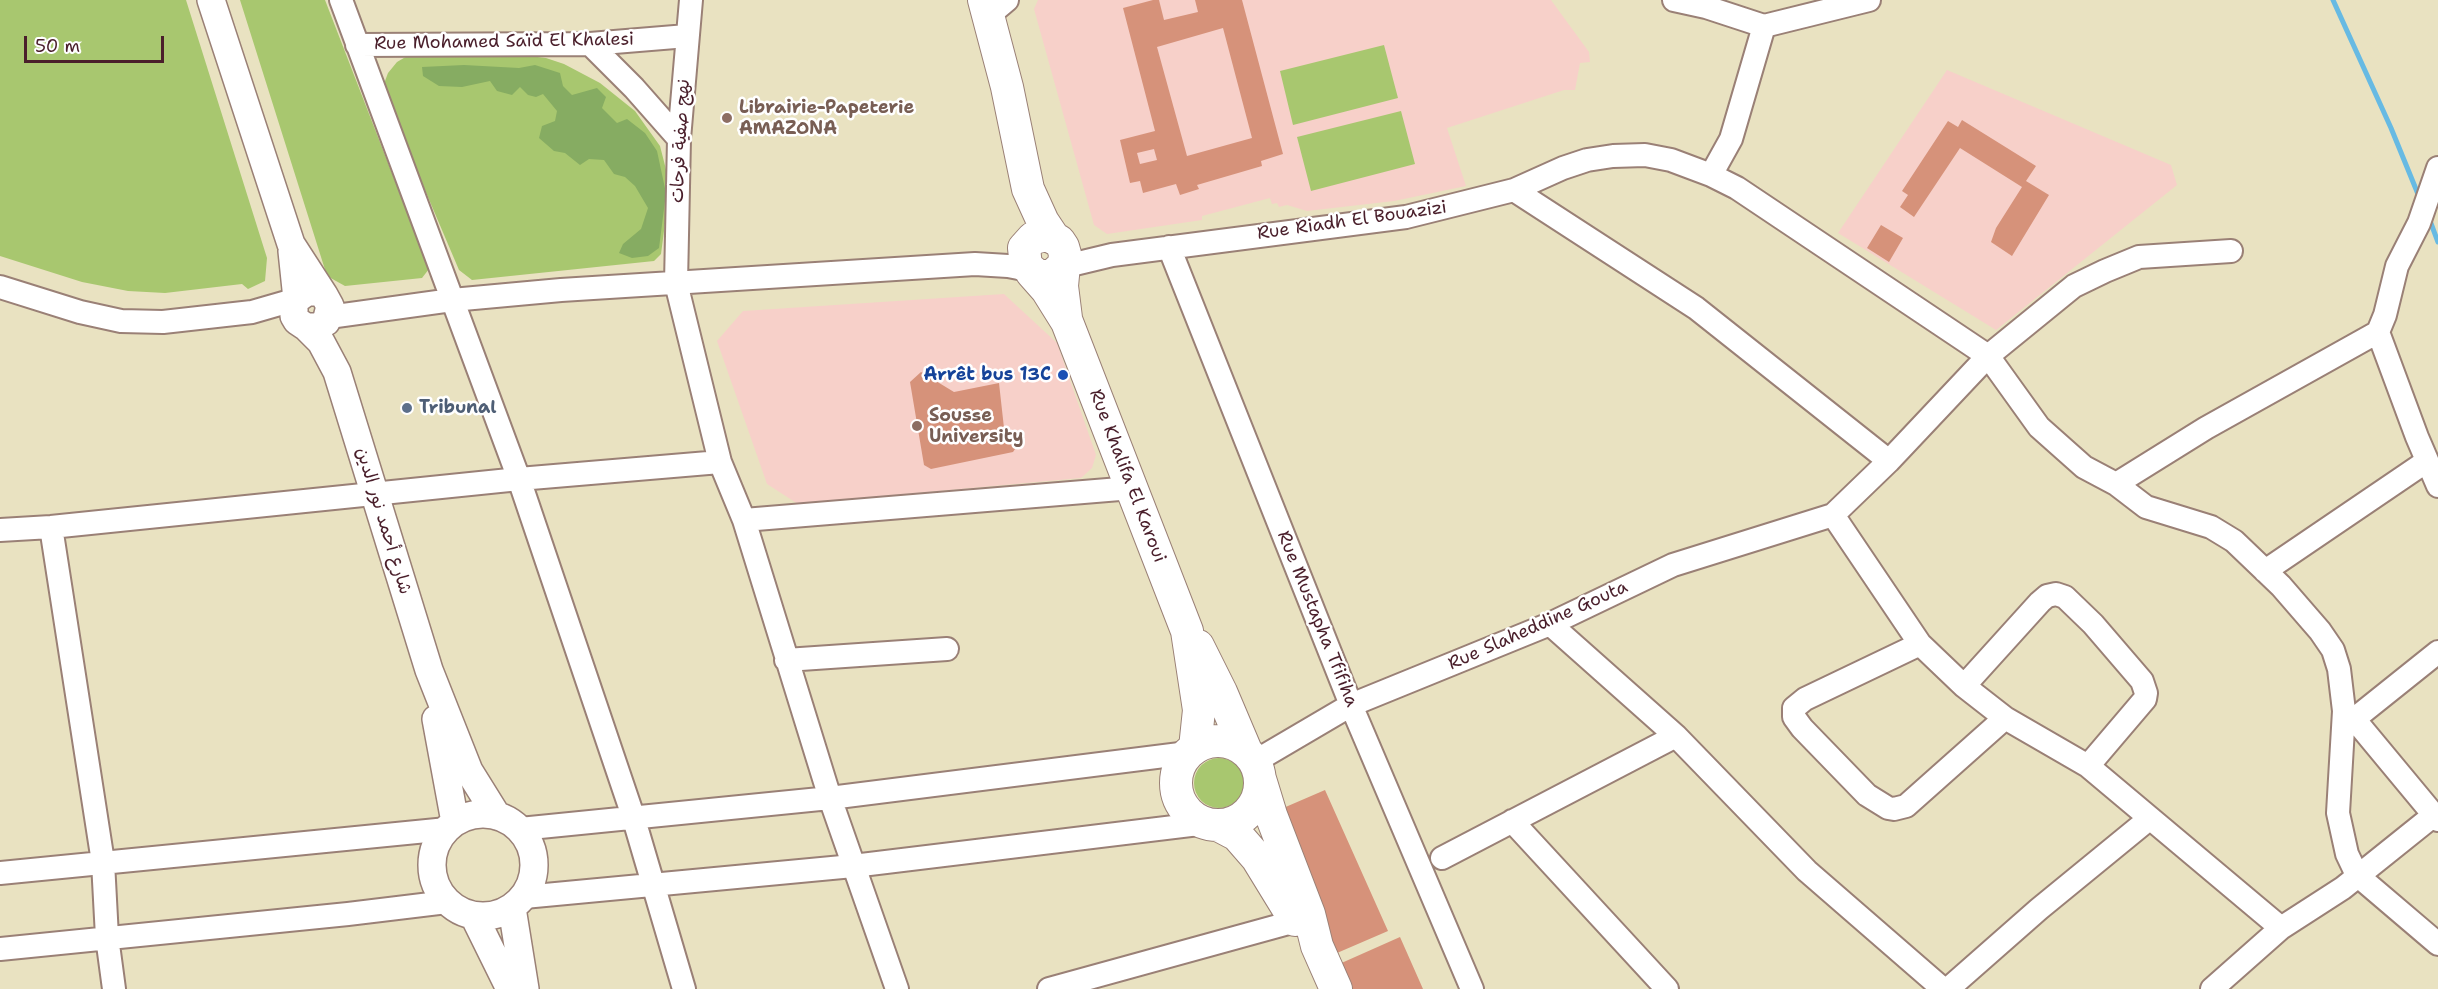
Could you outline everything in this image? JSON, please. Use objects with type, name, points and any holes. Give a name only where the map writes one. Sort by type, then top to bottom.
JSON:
[{"type":"main road","name":"Rue Khalifa El Karoui","points":[[993,5],[1006,87],[1028,189],[1028,264],[1067,322],[1187,631],[1199,710],[1192,751]]},
{"type":"main road","name":"Rue Khalifa El Karoui","points":[[1028,189],[1058,249],[1067,322]]},
{"type":"main road","points":[[1028,264],[1045,277],[1058,273],[1058,249]]},
{"type":"main road","name":"Rue Khalifa El Karoui","points":[[1187,631],[1203,654],[1254,764],[1309,914],[1317,946]]},
{"type":"main road","points":[[1213,824],[1232,823],[1249,811],[1259,793],[1254,764],[1234,744],[1221,741],[1207,742],[1192,751],[1178,772],[1178,794],[1184,807],[1194,817],[1237,836],[1257,858],[1296,921],[1317,946],[1335,989]]},
{"type":"street","name":"شارع أحمد نور الدين","points":[[212,0],[291,244],[317,312],[321,342],[337,372],[429,670]]},
{"type":"street","points":[[341,0],[519,479],[633,816],[684,989]]},
{"type":"street","name":"نهج صفية فرحات","points":[[691,0],[679,139],[676,283],[720,462],[744,520],[830,798],[897,989]]},
{"type":"street","points":[[1674,0],[1706,7],[1764,26],[1869,0]]},
{"type":"street","points":[[1712,176],[1731,139],[1764,26]]},
{"type":"street","name":"Rue Mohamed Saïd El Khalesi","points":[[357,45],[590,44],[687,36]]},
{"type":"street","points":[[590,44],[634,88],[679,139]]},
{"type":"street","name":"Rue Riadh El Bouazizi","points":[[1058,249],[1112,255],[1406,217],[1514,190],[1587,160],[1645,155],[1671,160],[1737,188],[1988,356]]},
{"type":"street","points":[[2116,484],[2206,428],[2378,332],[2385,315],[2397,266],[2419,222],[2438,168]]},
{"type":"street","points":[[1514,190],[1696,308],[1889,461]]},
{"type":"street","name":"شارع أحمد نور الدين","points":[[291,244],[297,299],[294,304],[294,316],[317,312]]},
{"type":"street","name":"Rue Mustapha Tfifiha","points":[[1169,247],[1351,705],[1472,989]]},
{"type":"street","points":[[2231,251],[2139,258],[2074,286],[1988,356],[1889,461],[1833,515],[1920,644],[1964,686],[2005,718],[2088,766],[2281,928]]},
{"type":"street","points":[[0,287],[80,312],[121,321],[163,322],[252,312],[317,312],[391,307],[561,290],[975,264],[1028,264]]},
{"type":"street","points":[[252,312],[297,299]]},
{"type":"street","points":[[2378,332],[2438,486]]},
{"type":"street","points":[[1988,356],[2039,427],[2084,467],[2116,484],[2146,507],[2211,527],[2234,541],[2265,571],[2320,631],[2333,650],[2339,669],[2344,711],[2349,724],[2436,818],[2357,875],[2343,888],[2281,928],[2212,989]]},
{"type":"street","points":[[2265,571],[2427,461]]},
{"type":"street","points":[[0,530],[51,527],[519,479],[720,462]]},
{"type":"street","points":[[744,520],[1132,489]]},
{"type":"street","name":"Rue Slaheddine Gouta","points":[[1254,764],[1351,705],[1550,624],[1673,565],[1833,515]]},
{"type":"street","points":[[51,527],[103,862],[107,937],[114,989]]},
{"type":"street","points":[[1964,686],[2040,602],[2056,594],[2065,597],[2093,624],[2142,681],[2146,693],[2145,699],[2088,766]]},
{"type":"street","points":[[1550,624],[1676,736],[1807,871],[1943,989]]},
{"type":"street","points":[[1920,644],[1805,699],[1794,708],[1794,717],[1802,728],[1867,795],[1888,808],[1906,806],[2005,718]]},
{"type":"street","points":[[786,660],[947,649]]},
{"type":"street","points":[[2438,652],[2349,724],[2338,813],[2347,854],[2357,875],[2438,944]]},
{"type":"street","points":[[429,670],[469,771],[497,816]]},
{"type":"street","points":[[429,670],[451,826],[435,846],[432,866],[436,886],[447,902],[455,909],[474,916],[494,916],[518,903],[653,885],[853,866],[1213,824]]},
{"type":"street","points":[[1442,858],[1676,736]]},
{"type":"street","points":[[520,829],[830,798],[1192,751]]},
{"type":"street","points":[[0,873],[451,826],[475,814],[497,816],[520,829],[534,857],[533,878],[518,903],[525,989]]},
{"type":"street","points":[[1948,989],[2039,909],[2149,819]]},
{"type":"street","points":[[1512,820],[1667,989]]},
{"type":"street","points":[[0,949],[447,902]]},
{"type":"street","points":[[474,916],[510,989]]},
{"type":"street","points":[[1049,989],[1296,921]]},
{"type":"shaded area","points":[[1038,0],[1551,0],[1589,52],[1590,62],[1580,63],[1575,90],[1564,90],[1447,128],[1466,186],[1394,201],[1307,211],[1287,205],[1279,207],[1277,203],[1272,204],[1270,198],[1202,216],[1202,220],[1107,234],[1094,225],[1034,9]]},
{"type":"shaded area","points":[[1947,70],[2171,165],[2177,185],[1996,330],[1838,233]]},
{"type":"shaded area","name":"Sousse University","points":[[1004,294],[1057,343],[1096,455],[1092,468],[1081,478],[798,504],[767,484],[717,341],[743,311]]},
{"type":"green space","points":[[0,0],[186,0],[267,258],[265,281],[248,289],[242,284],[165,293],[128,291],[82,282],[0,256]]},
{"type":"green space","points":[[240,0],[325,0],[429,269],[422,278],[345,286],[327,276]]},
{"type":"green space","points":[[1384,45],[1398,98],[1293,125],[1280,71]]},
{"type":"green space","points":[[409,55],[521,55],[546,58],[564,64],[600,83],[635,111],[660,146],[670,185],[661,254],[654,261],[472,280],[459,270],[382,89],[388,73],[397,62]]},
{"type":"green space","points":[[464,65],[519,68],[535,65],[560,73],[563,86],[572,95],[597,88],[606,97],[602,108],[617,123],[627,119],[645,133],[657,151],[666,193],[659,248],[648,256],[632,258],[619,253],[623,244],[641,229],[648,208],[635,186],[625,177],[614,174],[604,160],[589,159],[580,165],[565,153],[554,151],[539,138],[542,126],[555,121],[557,111],[543,94],[536,97],[528,95],[520,87],[512,95],[497,91],[490,81],[462,87],[439,86],[423,76],[422,67]]},
{"type":"green space","points":[[1401,111],[1415,164],[1311,191],[1297,137]]},
{"type":"green space","points":[[1219,758],[1237,765],[1244,783],[1237,801],[1219,808],[1201,801],[1194,783],[1201,765]]},
{"type":"building","points":[[1159,0],[1164,20],[1198,12],[1195,0],[1242,0],[1283,154],[1261,161],[1262,166],[1197,185],[1199,189],[1180,195],[1176,184],[1143,193],[1140,181],[1130,183],[1120,140],[1155,131],[1123,8]],"holes":[[[1223,28],[1252,138],[1187,156],[1157,47]],[[1154,149],[1157,160],[1140,164],[1137,153]]]},
{"type":"building","points":[[1962,120],[2036,166],[2026,181],[2049,195],[2012,256],[1991,242],[1996,228],[2022,187],[1960,148],[1914,217],[1900,207],[1908,195],[1902,191],[1948,121],[1958,127]]},
{"type":"building","points":[[1881,225],[1903,238],[1889,262],[1867,248]]},
{"type":"building","points":[[921,372],[954,392],[999,383],[1004,428],[1021,440],[1013,452],[931,469],[924,465],[910,382]]},
{"type":"building","points":[[1325,790],[1388,931],[1337,953],[1274,812]]},
{"type":"building","points":[[1400,937],[1423,989],[1348,989],[1337,965]]},
{"type":"waterway","points":[[2333,0],[2391,128],[2420,199]]},
{"type":"waterway","points":[[2429,218],[2438,242]]},
{"type":"place","name":"Librairie-Papeterie AMAZONA","points":[[727,118]]},
{"type":"place","name":"Arrêt bus 13C","points":[[1063,375]]},
{"type":"place","name":"Tribunal","points":[[407,408]]},
{"type":"place","name":"Sousse University","points":[[917,426]]}]
